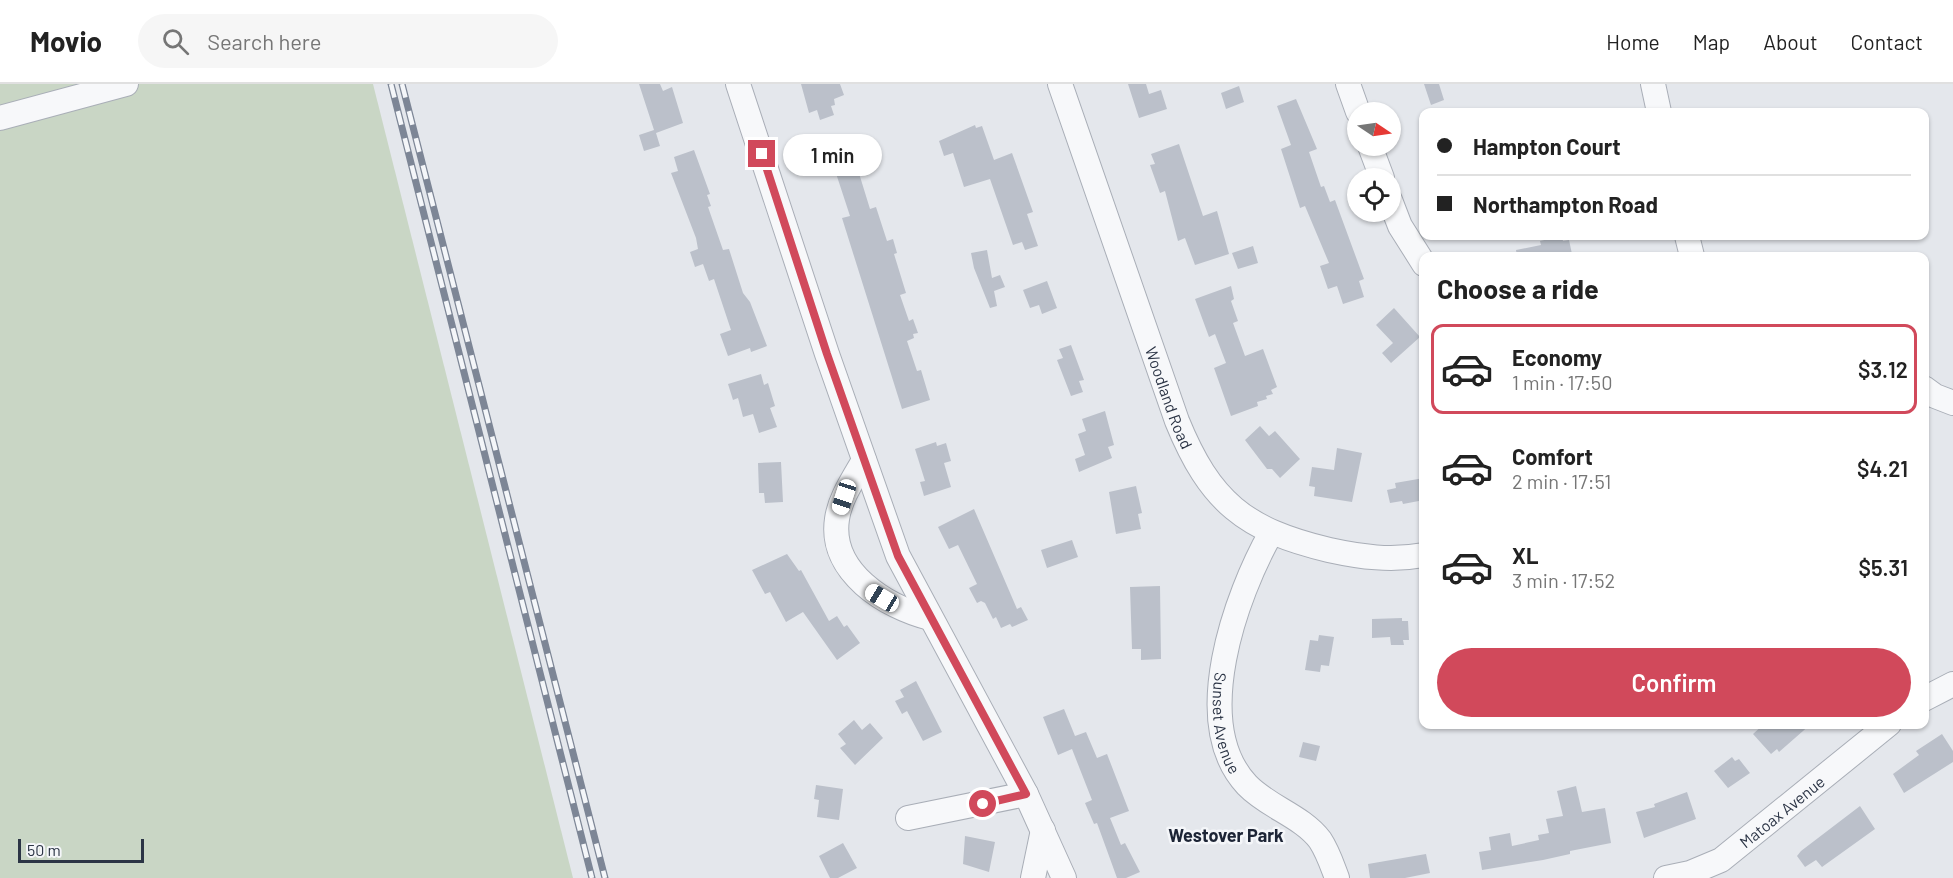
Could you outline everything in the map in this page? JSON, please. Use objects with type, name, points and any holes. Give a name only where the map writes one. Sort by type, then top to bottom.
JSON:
[{"type":"street","points":[[0,118],[126,84]]},
{"type":"street","points":[[738,84],[898,556],[1026,794],[1064,878]]},
{"type":"street","name":"Woodland Road","points":[[1060,84],[1184,439],[1199,467],[1217,491],[1234,509],[1271,534],[1338,552],[1386,560],[1419,556]]},
{"type":"street","points":[[1348,84],[1354,102]]},
{"type":"street","points":[[1653,84],[1658,108]]},
{"type":"street","points":[[1398,222],[1419,256]]},
{"type":"street","points":[[1929,392],[1953,403]]},
{"type":"street","points":[[864,460],[844,497],[836,520],[839,542],[845,560],[857,579],[872,592],[894,605],[930,618]]},
{"type":"street","name":"Sunset Avenue","points":[[1271,534],[1255,561],[1233,617],[1220,704],[1221,727],[1227,749],[1247,784],[1274,806],[1310,829],[1327,852],[1336,878]]},
{"type":"street","points":[[1929,696],[1953,684]]},
{"type":"street","name":"Matoax Avenue","points":[[1666,878],[1723,869],[1883,729]]},
{"type":"street","points":[[909,818],[1026,794]]},
{"type":"street","points":[[1033,878],[1043,830]]},
{"type":"green space","points":[[0,84],[373,84],[573,878],[0,878]]},
{"type":"building","points":[[639,84],[660,84],[663,91],[672,87],[683,123],[656,133],[660,146],[644,151],[639,135],[654,130]]},
{"type":"building","points":[[801,84],[840,84],[844,95],[834,99],[835,105],[831,106],[834,115],[820,120],[817,110],[809,113]]},
{"type":"building","points":[[1128,84],[1146,84],[1149,94],[1161,90],[1167,109],[1139,118]]},
{"type":"building","points":[[1424,84],[1439,84],[1444,100],[1431,105]]},
{"type":"building","points":[[1239,86],[1244,102],[1226,109],[1221,93]]},
{"type":"building","points":[[1296,99],[1317,149],[1309,152],[1321,187],[1324,186],[1330,202],[1335,200],[1364,279],[1359,281],[1364,297],[1343,304],[1337,286],[1328,289],[1320,266],[1329,263],[1305,206],[1300,208],[1281,149],[1291,145],[1277,106]]},
{"type":"building","points":[[975,125],[976,128],[982,126],[994,160],[1012,153],[1033,212],[1027,214],[1038,246],[1025,250],[1022,242],[1013,245],[990,179],[964,187],[953,153],[944,156],[939,141]]},
{"type":"building","points":[[852,141],[854,157],[870,209],[876,207],[887,241],[893,239],[897,253],[894,254],[906,293],[900,295],[909,321],[913,319],[918,333],[913,334],[914,338],[907,341],[917,371],[921,370],[930,400],[902,409],[842,218],[850,216],[828,149]]},
{"type":"building","points":[[1179,144],[1203,216],[1217,211],[1229,254],[1195,265],[1185,238],[1178,241],[1165,191],[1160,193],[1150,165],[1155,164],[1151,154]]},
{"type":"building","points":[[694,150],[710,194],[707,195],[711,206],[708,207],[723,250],[729,249],[743,293],[750,302],[767,346],[751,352],[750,348],[728,356],[720,334],[731,330],[714,279],[709,281],[703,264],[695,267],[690,252],[698,249],[696,238],[671,173],[678,171],[674,157]]},
{"type":"building","points":[[1569,240],[1572,252],[1516,252],[1516,250],[1541,245],[1540,241]]},
{"type":"building","points":[[1253,246],[1258,263],[1238,269],[1232,253]]},
{"type":"building","points":[[987,250],[992,278],[1000,275],[1005,287],[994,291],[997,306],[990,308],[974,268],[971,253]]},
{"type":"building","points":[[1047,281],[1057,308],[1042,314],[1039,305],[1030,308],[1023,290]]},
{"type":"building","points":[[1231,286],[1234,299],[1231,301],[1238,321],[1233,323],[1245,356],[1263,349],[1277,387],[1271,390],[1273,394],[1266,396],[1267,399],[1257,402],[1258,406],[1231,416],[1214,368],[1226,363],[1215,334],[1209,337],[1195,299]]},
{"type":"building","points":[[1394,308],[1419,338],[1391,363],[1382,353],[1393,343],[1376,325]]},
{"type":"building","points":[[1071,345],[1084,380],[1079,381],[1083,392],[1071,396],[1057,360],[1063,358],[1059,349]]},
{"type":"building","points":[[761,374],[764,385],[768,383],[775,406],[770,408],[777,427],[759,433],[753,414],[743,417],[738,398],[733,400],[728,384]]},
{"type":"building","points":[[1105,411],[1114,445],[1108,447],[1112,458],[1079,472],[1075,459],[1085,455],[1078,434],[1086,431],[1082,419]]},
{"type":"building","points":[[1260,426],[1269,436],[1275,431],[1300,459],[1280,478],[1272,469],[1267,469],[1245,440]]},
{"type":"building","points":[[936,442],[937,446],[946,443],[951,461],[944,463],[951,487],[924,496],[920,482],[925,481],[915,449]]},
{"type":"building","points":[[1337,448],[1362,453],[1352,502],[1314,496],[1315,487],[1309,486],[1312,467],[1334,470]]},
{"type":"building","points":[[781,462],[783,502],[765,503],[764,493],[759,493],[758,463]]},
{"type":"building","points":[[1419,479],[1419,501],[1403,504],[1402,501],[1390,503],[1387,490],[1396,488],[1395,483]]},
{"type":"building","points":[[1136,486],[1142,513],[1138,514],[1141,529],[1116,534],[1109,492]]},
{"type":"building","points":[[974,509],[1017,609],[1021,607],[1028,620],[1012,627],[1010,624],[1001,628],[996,617],[993,619],[985,603],[981,601],[977,603],[969,588],[977,584],[958,545],[949,549],[938,527]]},
{"type":"building","points":[[1072,540],[1078,557],[1047,568],[1041,550]]},
{"type":"building","points":[[787,554],[799,571],[801,570],[829,621],[837,616],[844,627],[847,625],[860,643],[837,660],[803,612],[786,622],[770,592],[765,594],[752,570]]},
{"type":"building","points":[[1160,586],[1161,659],[1141,660],[1141,649],[1132,649],[1130,587]]},
{"type":"building","points":[[1402,618],[1402,621],[1408,621],[1409,640],[1403,640],[1404,645],[1391,645],[1390,637],[1372,638],[1372,619]]},
{"type":"building","points":[[1319,635],[1334,637],[1329,666],[1321,665],[1320,672],[1305,670],[1310,640],[1318,641]]},
{"type":"building","points":[[916,681],[942,732],[923,741],[907,711],[902,714],[895,701],[904,697],[900,690]]},
{"type":"building","points":[[1064,709],[1075,736],[1086,732],[1097,758],[1107,754],[1129,811],[1110,818],[1121,845],[1125,843],[1140,872],[1126,878],[1117,878],[1097,823],[1094,824],[1085,803],[1092,800],[1072,749],[1058,755],[1043,717]]},
{"type":"building","points":[[854,720],[862,730],[870,723],[883,738],[855,765],[840,748],[846,744],[838,734]]},
{"type":"building","points":[[1758,729],[1805,729],[1779,752],[1777,749],[1771,754],[1753,734]]},
{"type":"building","points":[[1942,734],[1953,751],[1953,762],[1904,793],[1893,774],[1919,755],[1916,751]]},
{"type":"building","points":[[1303,742],[1320,746],[1316,761],[1299,757]]},
{"type":"building","points":[[1732,757],[1735,761],[1739,759],[1750,773],[1728,788],[1714,771]]},
{"type":"building","points":[[816,785],[843,789],[839,820],[817,817],[819,800],[814,799]]},
{"type":"building","points":[[1576,786],[1582,812],[1605,808],[1611,843],[1570,851],[1570,854],[1543,860],[1482,870],[1479,852],[1491,850],[1489,837],[1510,833],[1512,846],[1539,840],[1538,835],[1549,833],[1546,819],[1563,816],[1557,791]]},
{"type":"building","points":[[1687,792],[1696,819],[1644,838],[1636,812],[1655,807],[1654,804]]},
{"type":"building","points":[[1860,806],[1875,829],[1822,867],[1816,860],[1805,867],[1797,856],[1801,851]]},
{"type":"building","points":[[965,836],[995,842],[989,872],[963,864]]},
{"type":"building","points":[[843,843],[857,868],[838,878],[830,878],[819,856]]},
{"type":"building","points":[[1426,854],[1430,873],[1405,878],[1370,878],[1368,864]]},
{"type":"railway","points":[[391,84],[592,878]]},
{"type":"railway","points":[[402,84],[605,878]]},
{"type":"district","name":"Westover Park","points":[[1226,835]]},
{"type":"route","points":[[762,154],[827,354],[898,556],[1026,794],[983,804]]}]
